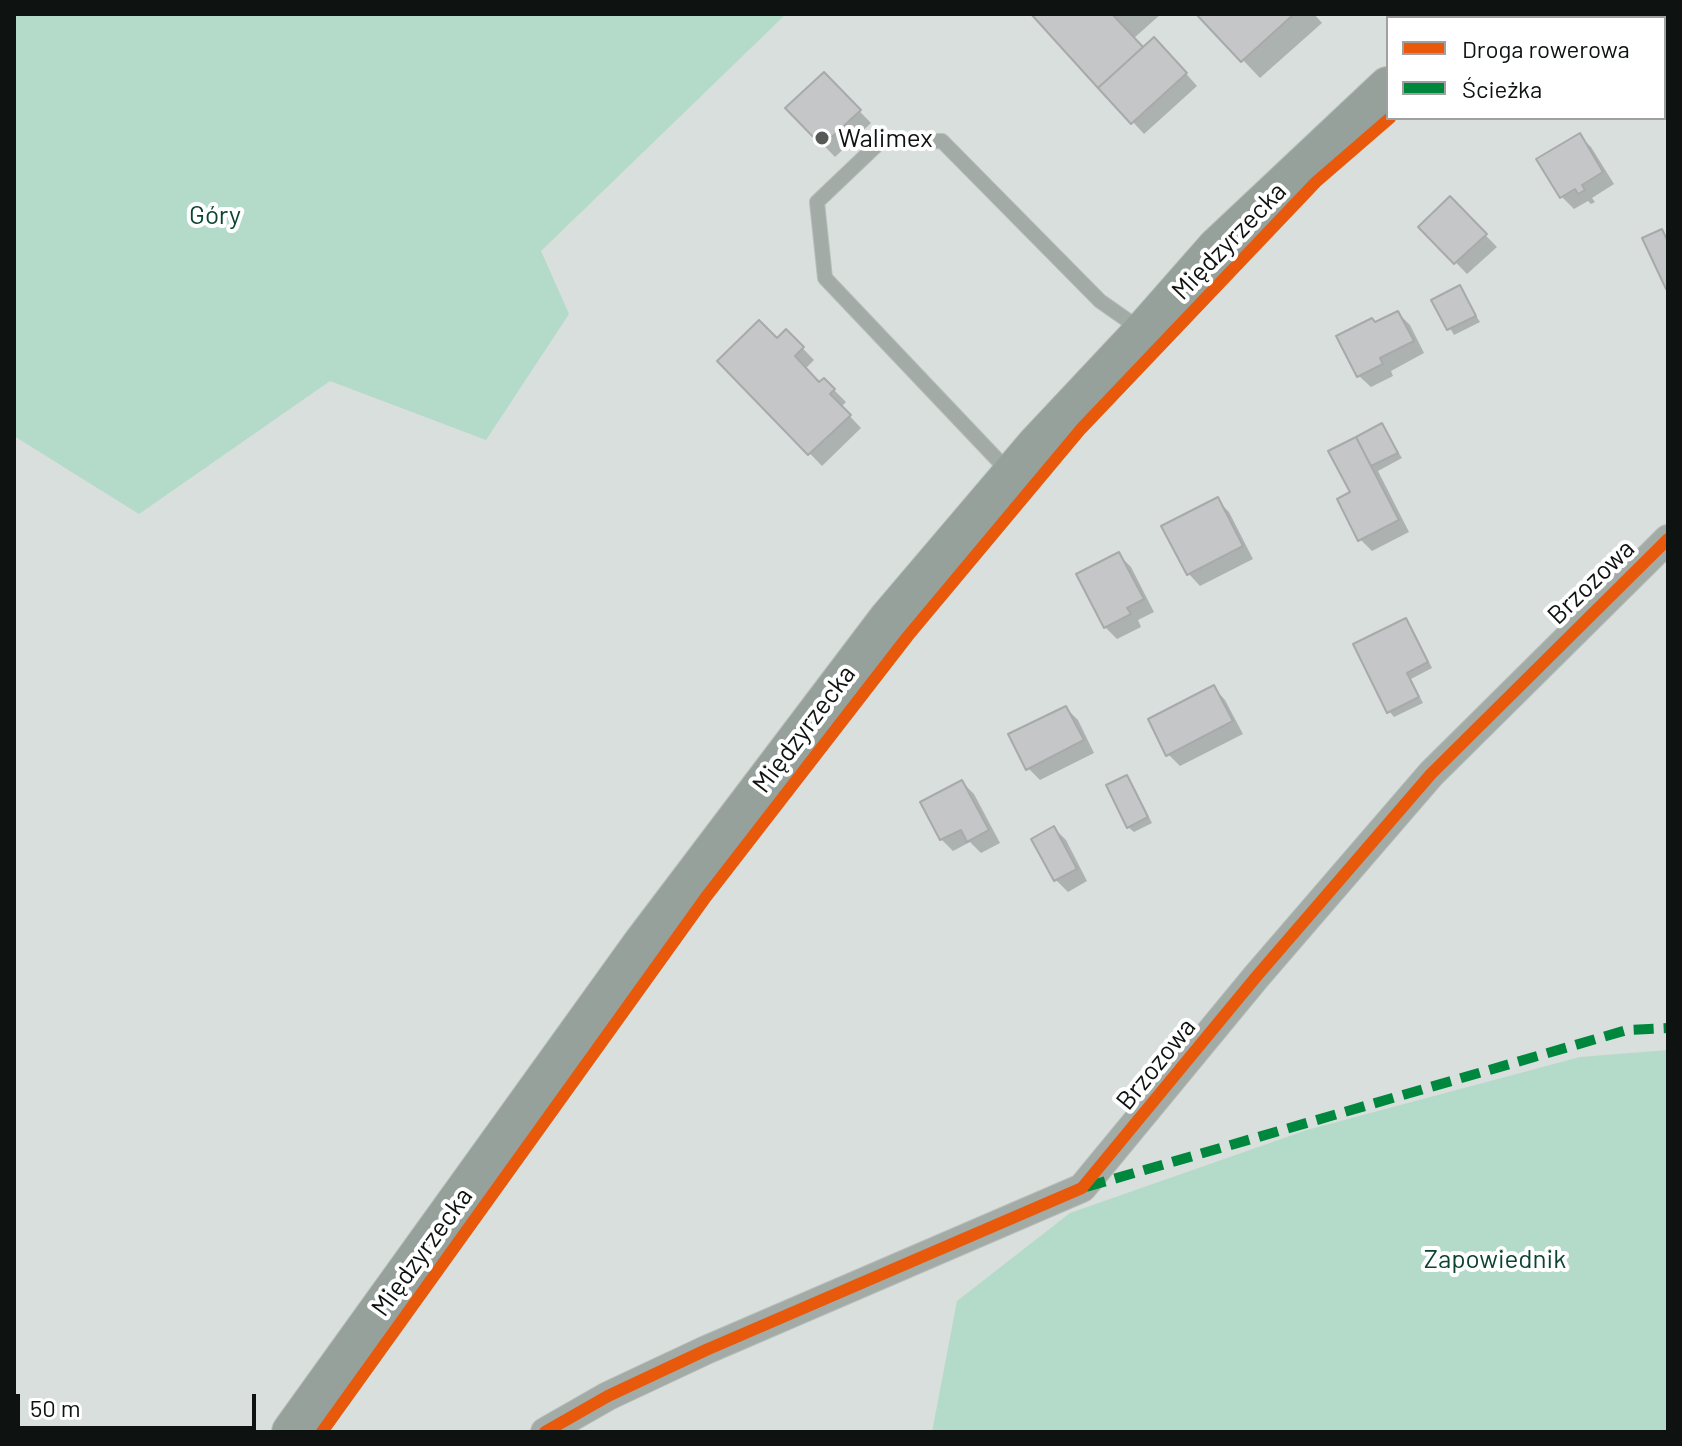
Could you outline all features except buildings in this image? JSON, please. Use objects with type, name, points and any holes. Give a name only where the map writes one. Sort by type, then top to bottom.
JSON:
[{"type":"main road","name":"Międzyrzecka","points":[[292,1432],[643,944],[889,619],[1011,474],[1217,248],[1386,89]]},
{"type":"street","name":"Brzozowa","points":[[545,1432],[608,1396],[706,1350],[1082,1188],[1256,977],[1431,774],[1668,539]]},
{"type":"lane","points":[[1011,474],[825,278],[817,202],[880,142],[942,141],[1100,301],[1144,331]]},
{"type":"green space","name":"Góry","points":[[14,14],[786,14],[541,251],[569,314],[486,440],[330,381],[139,514],[14,436]]},
{"type":"green space","name":"Zapowiednik","points":[[1668,1050],[1668,1432],[932,1432],[957,1301],[1070,1213],[1307,1130],[1580,1057]]},
{"type":"marked path","points":[[1086,1187],[1627,1030],[1668,1028]]},
{"type":"cycle path","points":[[322,1432],[706,897],[908,636],[1081,429],[1316,182],[1388,120]]},
{"type":"cycle path","points":[[545,1432],[608,1396],[706,1350],[1082,1188],[1256,977],[1431,774],[1668,539]]},
{"type":"place","name":"Walimex","points":[[822,138]]}]
